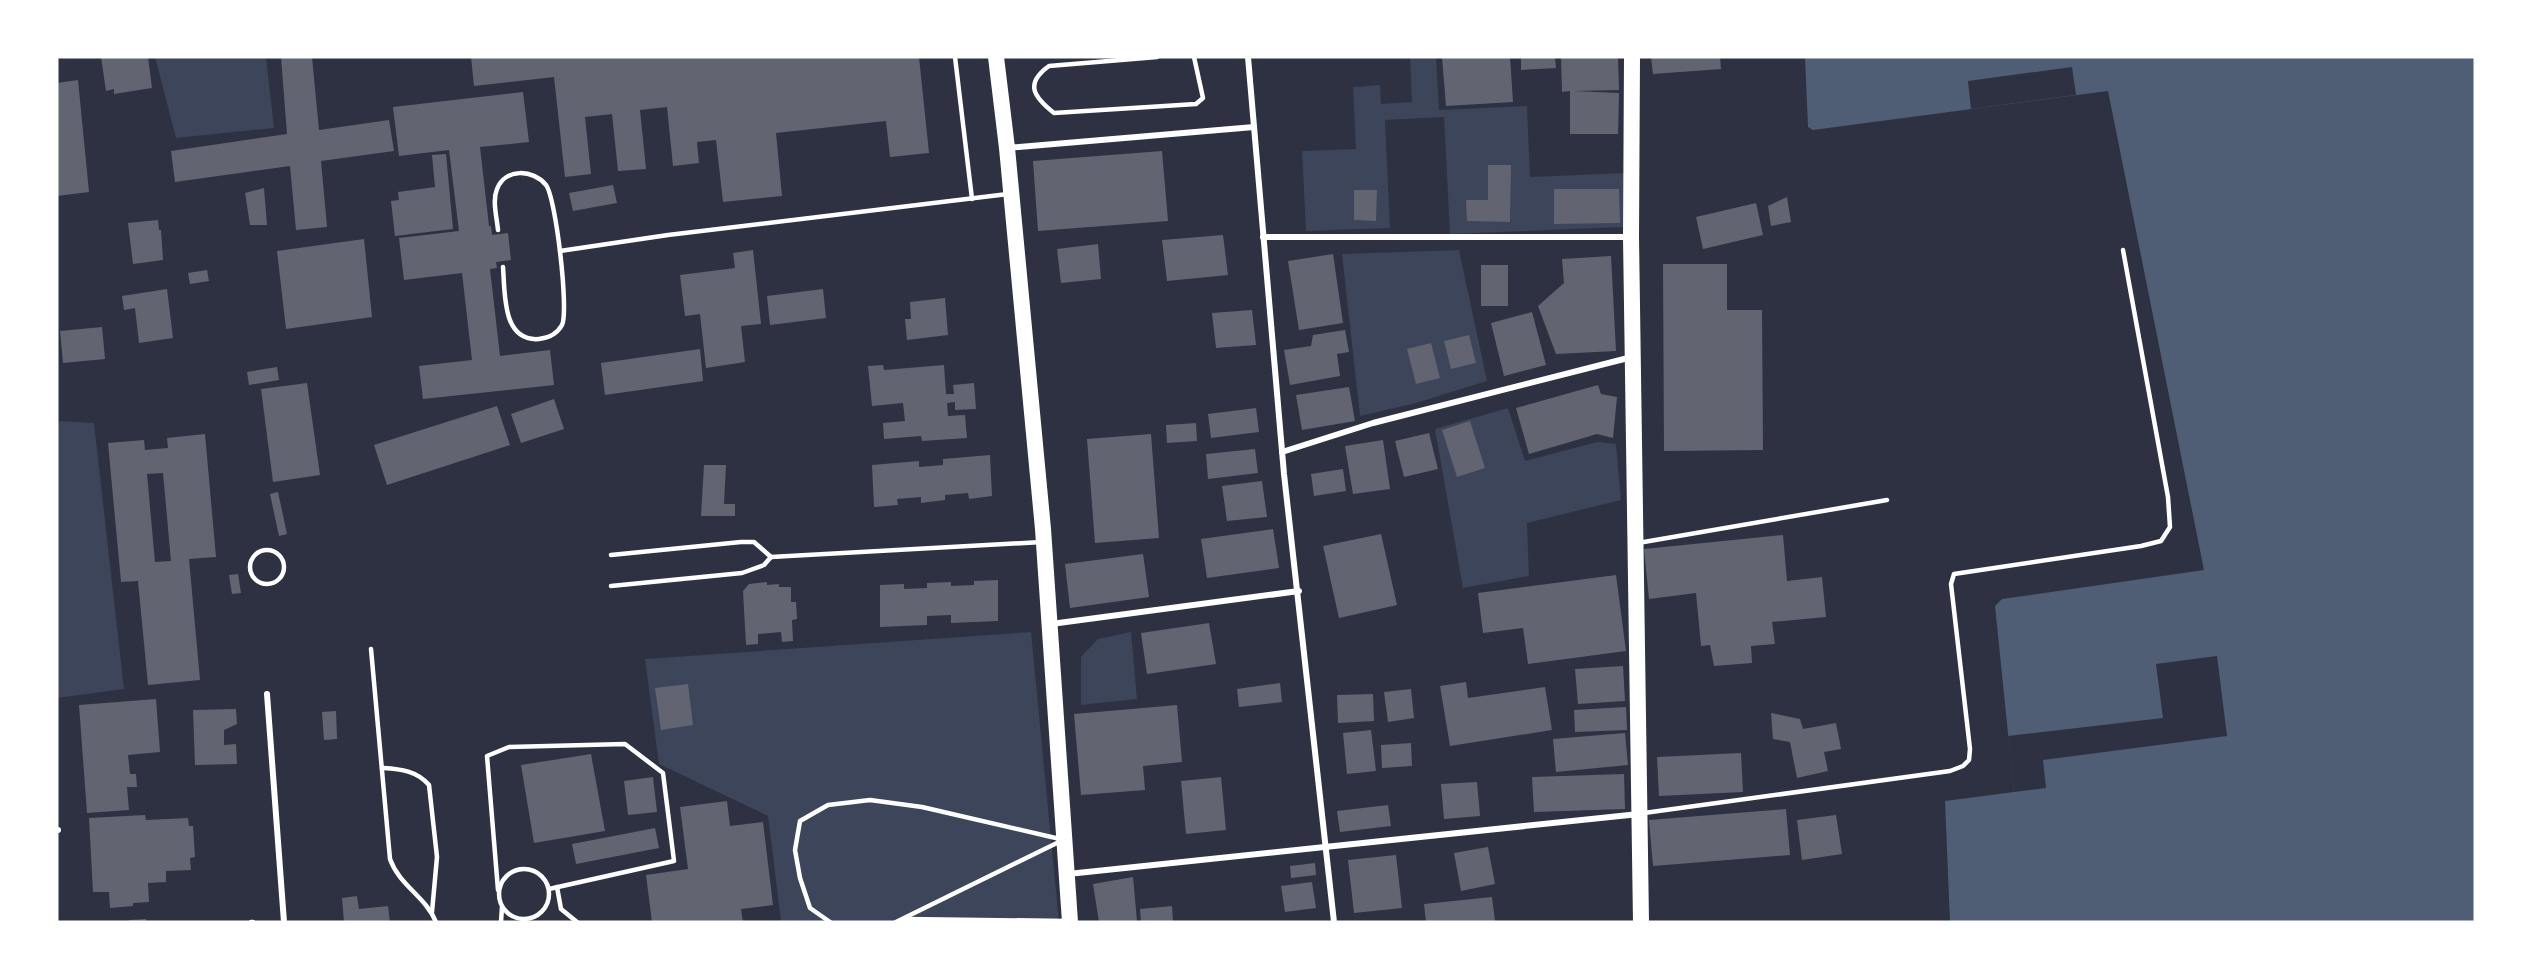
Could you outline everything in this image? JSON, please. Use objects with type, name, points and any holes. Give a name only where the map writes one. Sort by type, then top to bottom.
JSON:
[{"type":"highway","points":[[996,57],[1007,148],[1044,542],[1070,921]]},
{"type":"highway","points":[[1632,57],[1631,237],[1641,922]]},
{"type":"street","points":[[1248,57],[1282,452],[1334,922]]},
{"type":"street","points":[[1007,148],[1254,127]]},
{"type":"street","points":[[1263,237],[1631,237]]},
{"type":"street","points":[[1282,452],[1374,423],[1633,357]]},
{"type":"street","points":[[1050,624],[1299,591]]},
{"type":"street","points":[[267,694],[284,922]]},
{"type":"street","points":[[1066,874],[1640,813]]},
{"type":"lane","points":[[955,57],[972,199]]},
{"type":"lane","points":[[1083,57],[1083,63]]},
{"type":"lane","points":[[1157,57],[1049,66],[1037,75],[1034,84],[1038,100],[1054,113],[1196,104],[1203,98],[1194,57]]},
{"type":"lane","points":[[498,230],[495,197],[499,184],[514,174],[522,172],[539,178],[549,189],[554,206],[560,252],[564,314],[563,324],[556,333],[546,338],[524,337],[516,332],[510,324],[503,267]]},
{"type":"lane","points":[[560,252],[668,235],[1011,194]]},
{"type":"lane","points":[[1640,813],[1950,771],[1963,766],[1969,760],[1970,749],[1951,584],[1954,574],[2161,541],[2170,527],[2168,497],[2123,250]]},
{"type":"lane","points":[[1635,543],[1887,500]]},
{"type":"lane","points":[[611,555],[741,542],[754,542],[771,556],[1044,542]]},
{"type":"lane","points":[[270,551],[282,559],[283,571],[277,581],[265,584],[253,577],[250,564],[258,553],[270,551]]},
{"type":"lane","points":[[610,586],[742,573],[764,565],[771,556]]},
{"type":"lane","points":[[371,649],[383,768],[387,848],[393,870],[432,912],[436,922]]},
{"type":"lane","points":[[501,922],[502,908],[498,890],[487,756],[509,747],[625,744],[663,772],[674,861],[549,889]]},
{"type":"lane","points":[[383,768],[413,773],[422,777],[429,785],[437,857],[432,912]]},
{"type":"lane","points":[[830,922],[810,908],[800,878],[795,850],[800,821],[828,805],[870,800],[922,807],[1063,840]]},
{"type":"lane","points":[[896,922],[1063,840]]},
{"type":"lane","points":[[498,890],[507,874],[523,868],[540,873],[549,889],[546,906],[533,918],[515,919],[502,908]]},
{"type":"lane","points":[[557,887],[561,909],[577,922]]},
{"type":"lane","points":[[904,919],[1070,921]]},
{"type":"shaded area","points":[[155,57],[266,57],[274,128],[176,138]]},
{"type":"shaded area","points":[[1410,57],[1436,57],[1439,110],[1527,106],[1530,177],[1624,173],[1623,227],[1450,234],[1444,117],[1385,120],[1390,228],[1306,231],[1302,151],[1356,149],[1353,87],[1380,85],[1381,104],[1412,102]]},
{"type":"shaded area","points":[[1805,57],[2475,57],[2475,922],[1950,922],[1945,801],[2014,792],[1995,606],[2002,599],[2204,570],[2108,91],[1813,130],[1808,127]]},
{"type":"shaded area","points":[[1459,250],[1487,381],[1416,403],[1360,416],[1342,254]]},
{"type":"shaded area","points":[[1508,408],[1525,461],[1597,442],[1616,444],[1621,500],[1527,523],[1529,576],[1463,588],[1435,429]]},
{"type":"shaded area","points":[[60,421],[94,423],[124,689],[57,698],[57,427]]},
{"type":"shaded area","points":[[1031,632],[1059,922],[776,922],[781,921],[768,816],[659,764],[645,659]]},
{"type":"shaded area","points":[[1131,632],[1137,699],[1081,705],[1081,657],[1098,639]]},
{"type":"pier","points":[[2072,67],[2076,95],[1971,109],[1968,81]]},
{"type":"pier","points":[[2217,656],[2227,736],[2043,760],[2046,788],[2014,792],[2008,736],[2163,718],[2156,664]]},
{"type":"building","points":[[101,57],[148,57],[152,88],[114,94],[114,89],[106,91]]},
{"type":"building","points":[[281,57],[312,57],[319,130],[389,120],[394,151],[321,161],[327,227],[296,230],[290,166],[175,182],[171,151],[287,134]]},
{"type":"building","points":[[471,57],[919,57],[929,153],[890,157],[886,121],[776,133],[782,196],[723,202],[716,140],[697,142],[699,163],[673,166],[667,107],[640,110],[646,169],[618,171],[612,114],[585,117],[591,174],[565,177],[554,77],[474,86]]},
{"type":"building","points":[[1442,57],[1510,57],[1513,102],[1446,106]]},
{"type":"building","points":[[1521,57],[1555,57],[1556,68],[1521,70]]},
{"type":"building","points":[[1561,57],[1618,57],[1619,90],[1574,91],[1619,93],[1618,134],[1570,134],[1570,91],[1562,92]]},
{"type":"building","points":[[1651,57],[1720,57],[1721,69],[1653,74]]},
{"type":"building","points":[[78,80],[89,192],[57,196],[57,83]]},
{"type":"building","points":[[523,92],[529,142],[480,147],[489,226],[491,226],[492,235],[508,233],[511,260],[496,262],[497,268],[490,269],[500,356],[550,350],[554,385],[423,399],[419,366],[472,360],[462,273],[404,280],[399,238],[459,231],[449,150],[399,156],[393,107]]},
{"type":"building","points":[[1162,151],[1168,221],[1038,231],[1033,161]]},
{"type":"building","points":[[446,154],[453,229],[395,236],[391,201],[399,200],[398,192],[435,187],[432,155]]},
{"type":"building","points":[[1488,165],[1511,165],[1510,222],[1467,221],[1466,200],[1488,200]]},
{"type":"building","points":[[613,185],[617,203],[573,211],[569,193]]},
{"type":"building","points":[[264,188],[267,225],[250,225],[245,193]]},
{"type":"building","points":[[1554,189],[1619,189],[1620,223],[1554,224]]},
{"type":"building","points":[[1354,190],[1377,190],[1376,221],[1354,220]]},
{"type":"building","points":[[1787,197],[1791,222],[1771,226],[1768,206]]},
{"type":"building","points":[[1756,203],[1763,235],[1703,249],[1696,217]]},
{"type":"building","points":[[158,220],[163,260],[133,264],[128,223]]},
{"type":"building","points":[[1223,235],[1228,275],[1167,281],[1162,240]]},
{"type":"building","points":[[364,239],[372,317],[286,329],[277,251]]},
{"type":"building","points":[[1098,244],[1101,279],[1061,283],[1057,249]]},
{"type":"building","points":[[753,250],[761,324],[741,326],[745,362],[706,368],[700,314],[685,316],[680,275],[735,268],[733,253]]},
{"type":"building","points":[[1333,254],[1343,323],[1299,330],[1288,261]]},
{"type":"building","points":[[1611,256],[1616,351],[1556,354],[1538,306],[1564,283],[1562,259]]},
{"type":"building","points":[[1663,264],[1727,264],[1727,310],[1762,310],[1763,450],[1664,451]]},
{"type":"building","points":[[1481,265],[1508,265],[1508,306],[1481,306]]},
{"type":"building","points":[[207,270],[209,281],[190,284],[188,273]]},
{"type":"building","points":[[167,289],[173,338],[139,343],[135,308],[124,310],[122,296]]},
{"type":"building","points":[[823,289],[826,318],[770,325],[767,296]]},
{"type":"building","points":[[945,298],[948,335],[907,340],[905,319],[911,319],[910,302]]},
{"type":"building","points":[[1252,310],[1256,345],[1216,348],[1212,313]]},
{"type":"building","points":[[1532,312],[1546,365],[1504,376],[1491,323]]},
{"type":"building","points":[[102,327],[105,359],[63,363],[60,331]]},
{"type":"building","points":[[1345,330],[1349,352],[1337,354],[1340,376],[1290,385],[1284,350],[1311,346],[1313,335]]},
{"type":"building","points":[[1469,335],[1476,363],[1451,369],[1444,341]]},
{"type":"building","points":[[1431,343],[1440,378],[1416,384],[1407,349]]},
{"type":"building","points":[[700,349],[703,381],[605,395],[601,363]]},
{"type":"building","points":[[883,365],[884,370],[944,365],[946,394],[954,394],[953,385],[974,383],[976,409],[955,410],[955,402],[947,403],[948,416],[965,415],[967,438],[922,441],[921,436],[884,439],[883,423],[905,421],[903,403],[872,406],[868,366]]},
{"type":"building","points":[[277,367],[279,380],[249,385],[247,372]]},
{"type":"building","points":[[307,383],[320,475],[273,482],[261,389]]},
{"type":"building","points":[[1598,385],[1601,394],[1617,397],[1613,438],[1597,434],[1529,454],[1516,408]]},
{"type":"building","points":[[1349,387],[1355,421],[1302,430],[1296,395]]},
{"type":"building","points":[[554,399],[564,429],[521,443],[511,414]]},
{"type":"building","points":[[497,406],[510,445],[387,485],[374,445]]},
{"type":"building","points":[[1256,408],[1259,432],[1211,438],[1208,414]]},
{"type":"building","points":[[1470,421],[1485,468],[1457,477],[1442,430]]},
{"type":"building","points":[[1196,423],[1197,441],[1167,443],[1166,425]]},
{"type":"building","points":[[1429,433],[1438,469],[1404,477],[1395,441]]},
{"type":"building","points":[[205,434],[216,557],[189,559],[200,680],[148,685],[138,581],[121,582],[108,443],[144,440],[145,450],[168,448],[167,438]],"holes":[[[163,473],[171,561],[155,562],[147,474]]]},
{"type":"building","points":[[1151,434],[1159,538],[1095,543],[1087,439]]},
{"type":"building","points":[[1383,440],[1390,489],[1353,494],[1345,446]]},
{"type":"building","points":[[1255,449],[1258,473],[1208,479],[1206,454]]},
{"type":"building","points":[[990,455],[992,496],[969,499],[968,493],[945,495],[945,500],[921,503],[921,497],[897,499],[898,505],[874,507],[872,465],[919,461],[919,467],[943,465],[943,459]]},
{"type":"building","points":[[704,465],[726,465],[724,504],[735,504],[735,516],[701,516]]},
{"type":"building","points":[[1343,469],[1346,491],[1314,496],[1311,474]]},
{"type":"building","points":[[1262,481],[1267,517],[1227,521],[1222,486]]},
{"type":"building","points":[[278,492],[287,534],[279,536],[270,494]]},
{"type":"building","points":[[1273,529],[1279,568],[1207,578],[1201,539]]},
{"type":"building","points":[[1381,534],[1397,605],[1339,618],[1323,546]]},
{"type":"building","points":[[1783,535],[1787,581],[1822,577],[1826,617],[1772,622],[1775,644],[1751,646],[1752,663],[1714,666],[1710,645],[1701,646],[1696,593],[1649,599],[1644,549]]},
{"type":"building","points":[[1143,554],[1149,597],[1070,608],[1065,564]]},
{"type":"building","points":[[238,574],[241,593],[232,594],[229,575]]},
{"type":"building","points":[[1616,575],[1626,651],[1528,664],[1523,628],[1483,633],[1478,593]]},
{"type":"building","points":[[998,580],[998,621],[951,623],[951,615],[927,616],[927,625],[880,627],[880,585],[904,584],[904,589],[927,588],[927,583],[951,582],[951,586],[974,585],[974,581]]},
{"type":"building","points":[[767,582],[767,585],[779,584],[779,587],[791,587],[791,602],[796,602],[797,619],[792,620],[793,641],[782,642],[781,632],[758,634],[758,644],[746,645],[743,591],[749,584]]},
{"type":"building","points":[[1209,623],[1216,664],[1147,674],[1141,633]]},
{"type":"building","points":[[1623,666],[1625,701],[1578,704],[1575,669]]},
{"type":"building","points":[[1466,682],[1468,698],[1545,687],[1552,730],[1450,746],[1440,686]]},
{"type":"building","points":[[1280,683],[1282,702],[1239,707],[1237,689]]},
{"type":"building","points":[[688,684],[693,725],[661,730],[655,688]]},
{"type":"building","points":[[1411,689],[1414,718],[1388,722],[1384,692]]},
{"type":"building","points":[[1373,694],[1374,721],[1338,723],[1337,695]]},
{"type":"building","points":[[156,699],[160,752],[128,755],[130,774],[136,774],[137,787],[127,787],[129,810],[87,813],[79,705]]},
{"type":"building","points":[[1177,705],[1182,762],[1143,766],[1145,790],[1081,795],[1074,714]]},
{"type":"building","points":[[1626,707],[1627,730],[1575,732],[1574,710]]},
{"type":"building","points":[[236,709],[237,724],[224,730],[224,745],[236,744],[237,764],[195,765],[193,710]]},
{"type":"building","points":[[336,711],[337,739],[324,740],[322,712]]},
{"type":"building","points":[[1771,713],[1800,719],[1803,729],[1836,723],[1841,749],[1824,752],[1828,771],[1797,778],[1790,742],[1773,739]]},
{"type":"building","points":[[1371,730],[1376,771],[1347,774],[1343,733]]},
{"type":"building","points":[[1625,733],[1628,765],[1556,772],[1553,739]]},
{"type":"building","points":[[1411,743],[1412,766],[1382,768],[1381,745]]},
{"type":"building","points":[[1741,753],[1743,792],[1659,796],[1657,757]]},
{"type":"building","points":[[591,754],[605,831],[534,843],[521,765]]},
{"type":"building","points":[[1624,774],[1625,809],[1534,812],[1532,777]]},
{"type":"building","points":[[653,777],[657,812],[628,815],[624,781]]},
{"type":"building","points":[[1221,777],[1226,830],[1186,834],[1181,781]]},
{"type":"building","points":[[1477,782],[1480,816],[1444,819],[1441,784]]},
{"type":"building","points":[[727,801],[730,826],[763,822],[773,905],[741,909],[743,922],[652,922],[646,875],[688,869],[680,807]]},
{"type":"building","points":[[1388,805],[1391,826],[1340,832],[1337,811]]},
{"type":"building","points":[[1786,809],[1790,855],[1653,866],[1649,820]]},
{"type":"building","points":[[145,815],[146,820],[188,818],[189,826],[193,826],[195,857],[190,858],[191,870],[166,871],[166,882],[148,883],[149,902],[110,908],[109,892],[93,892],[89,818]]},
{"type":"building","points":[[1836,815],[1842,854],[1802,860],[1797,820]]},
{"type":"building","points":[[655,828],[659,848],[576,864],[572,844]]},
{"type":"building","points":[[1488,847],[1495,884],[1461,891],[1454,853]]},
{"type":"building","points":[[1396,855],[1402,908],[1354,913],[1348,860]]},
{"type":"building","points":[[1315,863],[1316,875],[1291,878],[1290,866]]},
{"type":"building","points":[[1133,877],[1137,921],[1099,922],[1093,884]]},
{"type":"building","points":[[1312,882],[1316,908],[1285,912],[1281,886]]},
{"type":"building","points":[[357,896],[359,909],[388,906],[390,922],[344,922],[342,898]]},
{"type":"building","points":[[1492,897],[1495,921],[1426,922],[1424,904]]},
{"type":"building","points":[[1172,906],[1173,922],[1141,922],[1140,909]]},
{"type":"building","points":[[146,919],[146,922],[129,922],[129,920]]}]
